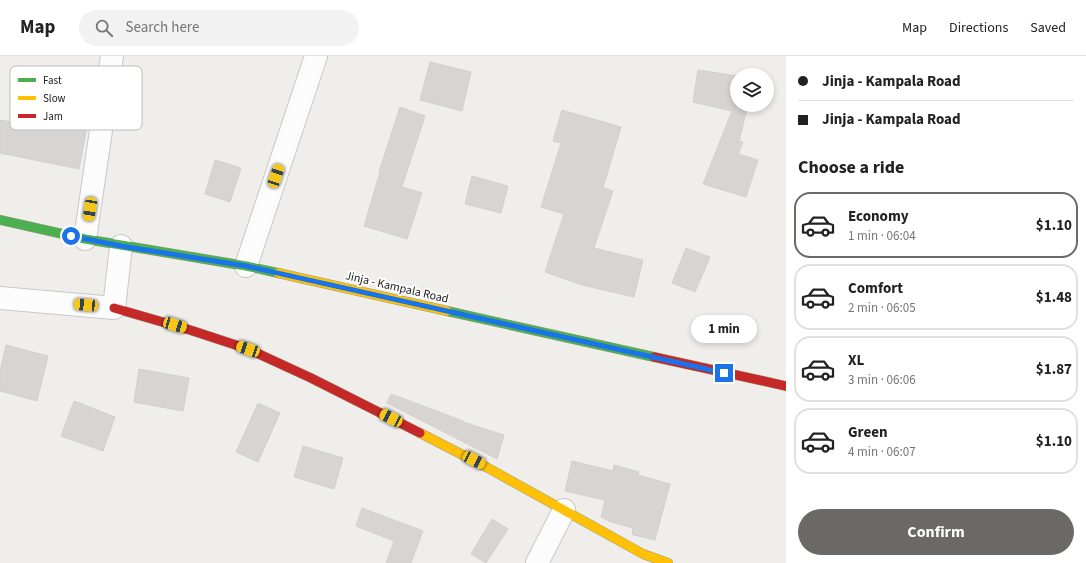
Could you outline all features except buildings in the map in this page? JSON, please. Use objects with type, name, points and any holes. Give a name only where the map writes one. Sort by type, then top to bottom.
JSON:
[{"type":"main road","name":"Jinja - Kampala Road","points":[[0,220],[121,246],[246,266],[786,386]]},
{"type":"main road","points":[[114,308],[248,349],[312,378],[488,468],[643,554],[668,563]]},
{"type":"street","points":[[111,66],[112,56]]},
{"type":"street","points":[[246,266],[316,56]]},
{"type":"street","points":[[85,239],[101,130]]},
{"type":"street","points":[[0,298],[114,308],[121,246]]},
{"type":"street","points":[[537,563],[564,510]]},
{"type":"traffic: fast","points":[[0,220],[85,239],[246,266],[278,273]]},
{"type":"traffic: fast","points":[[447,311],[654,357]]},
{"type":"traffic: slow","points":[[278,273],[447,311]]},
{"type":"traffic: slow","points":[[420,433],[488,468],[643,554],[668,563]]},
{"type":"traffic: jam","points":[[114,308],[248,349],[311,378],[420,433]]},
{"type":"traffic: jam","points":[[654,357],[786,386]]},
{"type":"route","points":[[71,236],[121,246],[246,266],[724,373]]}]
